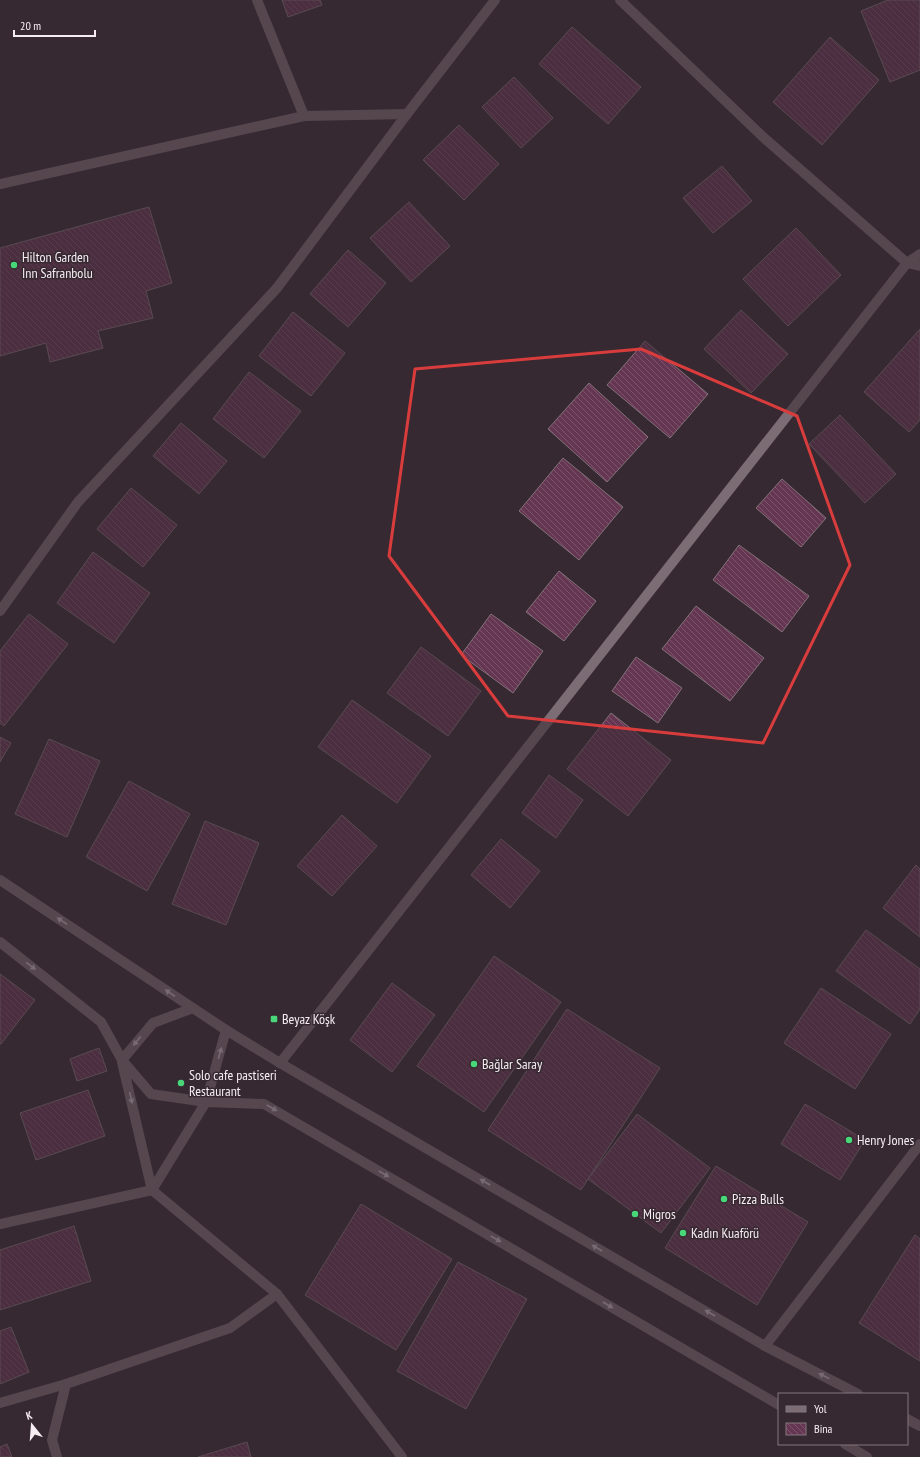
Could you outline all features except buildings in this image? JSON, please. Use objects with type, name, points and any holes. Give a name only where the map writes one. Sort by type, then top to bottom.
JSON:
[{"type":"street","points":[[257,0],[304,116]]},
{"type":"street","points":[[0,611],[78,502],[277,288],[407,114],[495,0]]},
{"type":"street","points":[[620,0],[762,136],[907,262],[920,266]]},
{"type":"street","points":[[0,184],[304,116],[407,114]]},
{"type":"street","points":[[280,1063],[907,262],[920,254]]},
{"type":"street","points":[[0,880],[226,1030],[280,1063],[765,1346],[856,1393]]},
{"type":"street","points":[[0,942],[101,1022],[122,1060],[151,1094],[206,1102],[264,1104],[778,1404]]},
{"type":"street","points":[[122,1060],[153,1023],[193,1008]]},
{"type":"street","points":[[0,1224],[152,1190],[206,1102],[226,1030]]},
{"type":"street","points":[[122,1060],[152,1190],[277,1294],[402,1457]]},
{"type":"street","points":[[765,1346],[920,1144]]},
{"type":"street","points":[[0,1403],[66,1384],[230,1328],[277,1294]]},
{"type":"street","points":[[57,1457],[52,1440],[66,1384]]},
{"type":"street","points":[[908,1420],[920,1426]]},
{"type":"street","points":[[847,1445],[867,1457]]},
{"type":"highlighted area","points":[[641,349],[797,416],[850,565],[763,743],[508,716],[389,556],[415,369]]},
{"type":"place","name":"Hilton Garden Inn Safranbolu","points":[[14,265]]},
{"type":"place","name":"Beyaz Köşk","points":[[274,1019]]},
{"type":"place","name":"Bağlar Saray","points":[[474,1064]]},
{"type":"place","name":"Solo cafe pastiseri Restaurant","points":[[181,1083]]},
{"type":"place","name":"Henry Jones","points":[[849,1140]]},
{"type":"place","name":"Pizza Bulls","points":[[724,1199]]},
{"type":"place","name":"Migros","points":[[635,1214]]},
{"type":"place","name":"Kadın Kuaförü","points":[[683,1233]]}]
